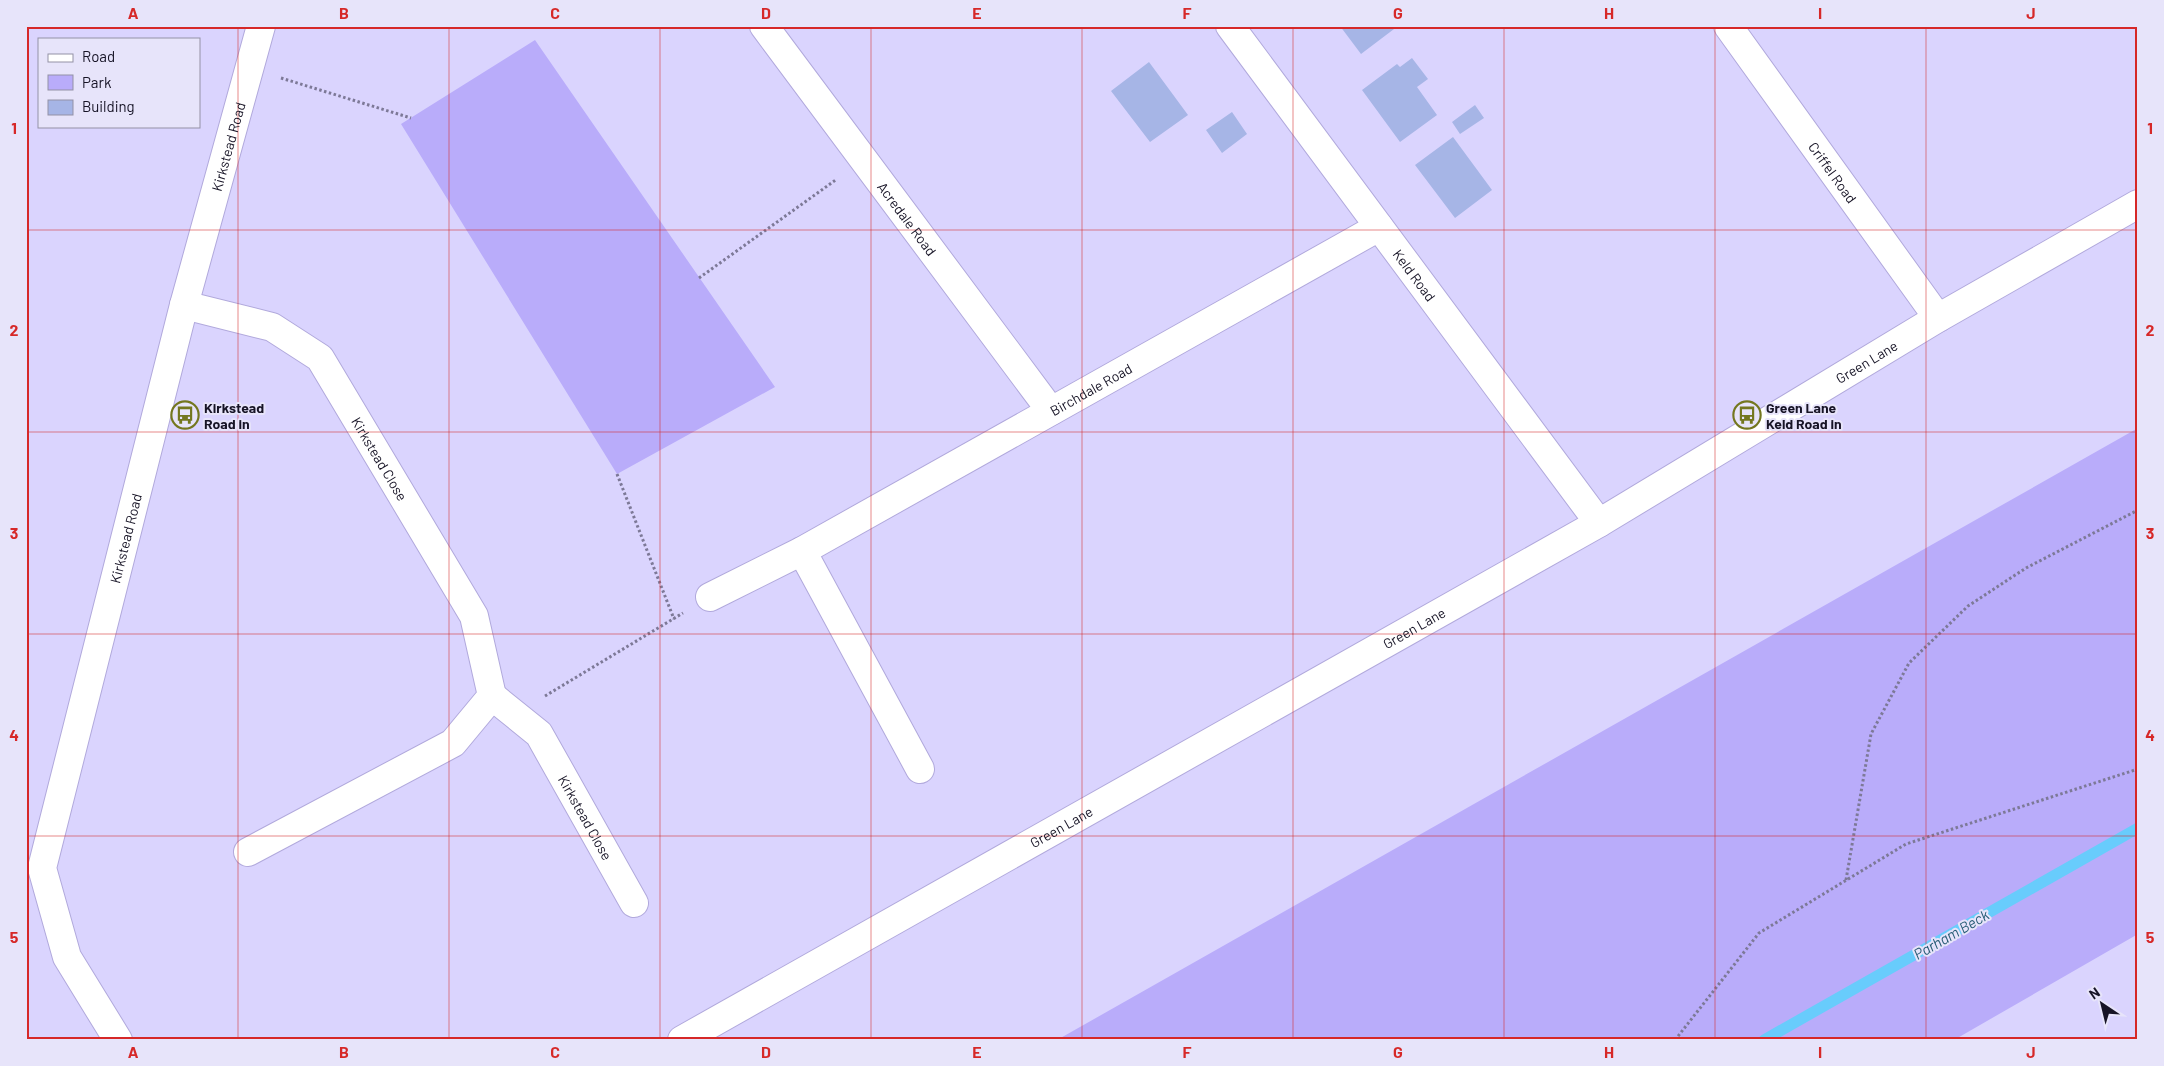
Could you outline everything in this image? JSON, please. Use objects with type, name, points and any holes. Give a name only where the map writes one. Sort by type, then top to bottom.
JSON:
[{"type":"street","name":"Kirkstead Road","points":[[118,1040],[67,956],[42,868],[184,305],[261,26]]},
{"type":"street","name":"Acredale Road","points":[[764,26],[1051,411]]},
{"type":"street","name":"Keld Road","points":[[1230,26],[1599,523]]},
{"type":"street","name":"Criffel Road","points":[[1728,26],[1938,318]]},
{"type":"street","name":"Green Lane","points":[[682,1040],[1599,523],[1938,318],[2138,204]]},
{"type":"street","name":"Birchdale Road","points":[[710,597],[802,551],[1379,227]]},
{"type":"street","name":"Kirkstead Close","points":[[184,305],[272,327],[320,358],[474,616],[492,696],[539,734],[634,903]]},
{"type":"street","points":[[802,551],[920,769]]},
{"type":"street","points":[[248,852],[453,743],[492,696]]},
{"type":"path","points":[[249,69],[411,118]]},
{"type":"path","points":[[699,278],[863,160]]},
{"type":"path","points":[[617,474],[674,619]]},
{"type":"path","points":[[1846,880],[1871,734],[1909,663],[1976,600],[2026,568],[2138,510]]},
{"type":"path","points":[[514,714],[710,597]]},
{"type":"path","points":[[1675,1040],[1759,933],[1906,844],[2138,769]]},
{"type":"path","points":[[1306,1040],[1313,1040]]},
{"type":"green space","points":[[535,40],[775,387],[617,474],[401,124]]},
{"type":"green space","points":[[2138,428],[2138,934],[1954,1040],[1057,1040]]},
{"type":"building","points":[[1340,26],[1398,26],[1361,54]]},
{"type":"building","points":[[1412,58],[1428,79],[1417,87],[1437,115],[1400,142],[1362,90],[1397,64],[1400,67]]},
{"type":"building","points":[[1149,62],[1188,115],[1150,142],[1111,91]]},
{"type":"building","points":[[1475,105],[1484,118],[1460,134],[1452,122]]},
{"type":"building","points":[[1232,112],[1247,134],[1222,153],[1206,130]]},
{"type":"building","points":[[1453,137],[1492,190],[1455,218],[1415,165]]},
{"type":"waterway","name":"Parham Beck","points":[[1764,1040],[2138,828]]},
{"type":"place","name":"Kirkstead Road in","points":[[185,415]]},
{"type":"place","name":"Green Lane Keld Road in","points":[[1747,415]]}]
